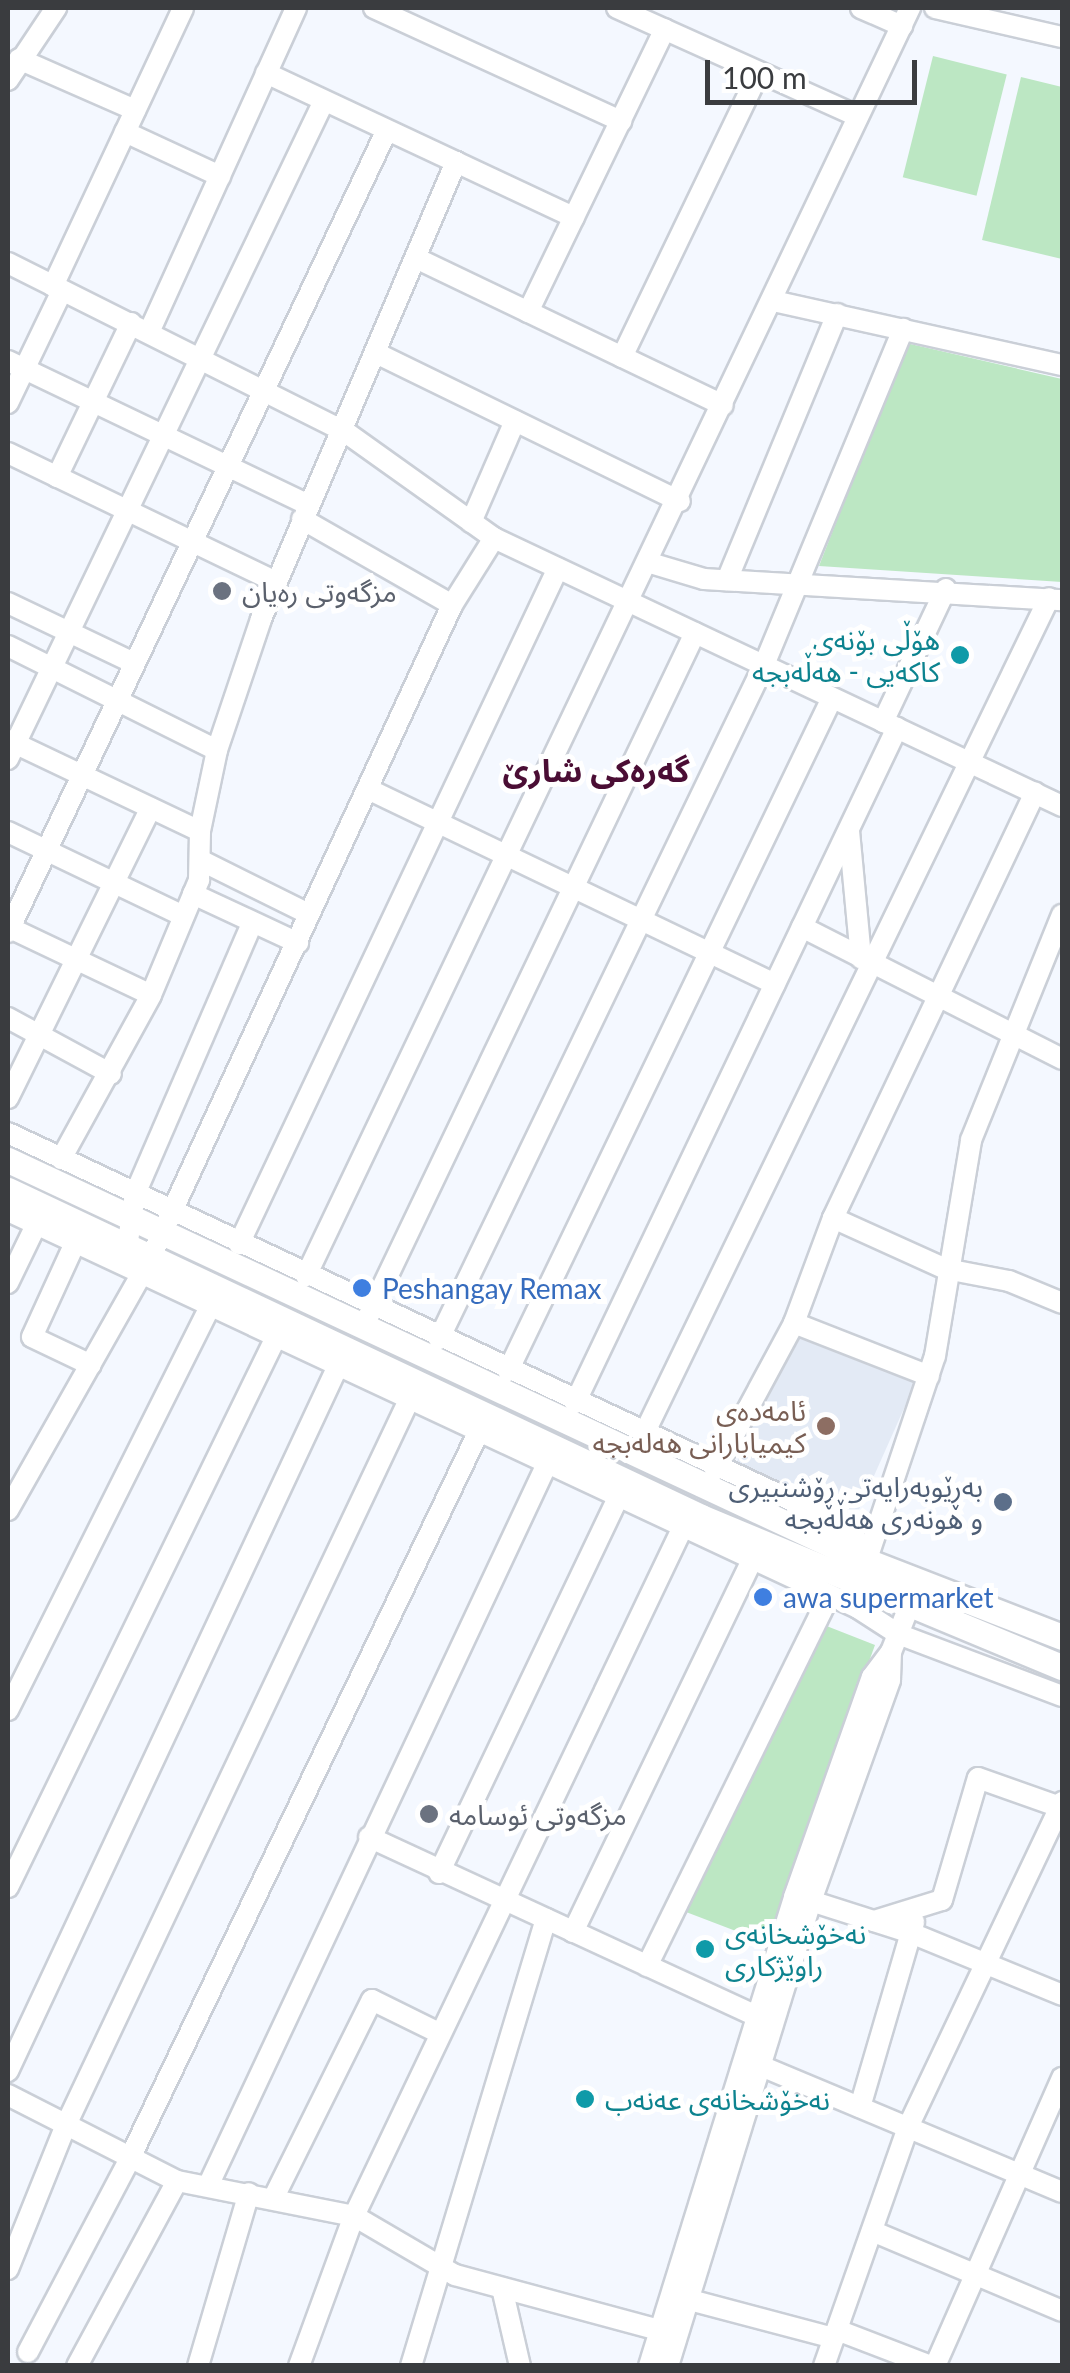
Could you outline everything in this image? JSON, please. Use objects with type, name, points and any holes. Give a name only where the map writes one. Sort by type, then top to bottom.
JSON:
[{"type":"main road","points":[[8,1160],[132,1205],[561,1405],[862,1574],[908,1608],[1062,1667]]},
{"type":"main road","points":[[8,1190],[136,1262],[384,1376],[693,1526],[862,1574],[920,1581],[1062,1637]]},
{"type":"street","points":[[8,80],[56,8]]},
{"type":"street","points":[[8,404],[16,365],[57,288],[183,8]]},
{"type":"street","points":[[57,477],[92,402],[140,327],[220,176],[296,8]]},
{"type":"street","points":[[374,8],[621,121]]},
{"type":"street","points":[[617,8],[857,116]]},
{"type":"street","points":[[306,1276],[504,856],[680,500],[906,17],[861,8]]},
{"type":"street","points":[[935,8],[1062,37]]},
{"type":"street","points":[[528,312],[665,30]]},
{"type":"street","points":[[19,59],[135,110]]},
{"type":"street","points":[[622,357],[759,72]]},
{"type":"street","points":[[266,73],[574,217]]},
{"type":"street","points":[[200,831],[79,774],[10,747],[324,100]]},
{"type":"street","points":[[150,995],[8,929],[387,130]]},
{"type":"street","points":[[125,132],[220,176]]},
{"type":"street","points":[[61,1159],[111,1074],[193,894],[202,861],[200,831],[217,750],[276,582],[418,259],[456,162]]},
{"type":"street","points":[[418,259],[723,405]]},
{"type":"street","points":[[8,263],[344,431],[494,538],[1062,806]]},
{"type":"street","points":[[773,300],[1062,365]]},
{"type":"street","points":[[727,580],[838,314]]},
{"type":"street","points":[[439,1339],[764,666],[903,329]]},
{"type":"street","points":[[376,353],[680,500]]},
{"type":"street","points":[[16,365],[226,466],[452,605]]},
{"type":"street","points":[[471,522],[516,421]]},
{"type":"street","points":[[8,453],[276,582]]},
{"type":"street","points":[[136,1262],[165,1220],[298,943],[452,605],[494,538]]},
{"type":"street","points":[[644,1436],[865,961],[1056,599],[946,589],[727,580],[647,562]]},
{"type":"street","points":[[239,1244],[558,568]]},
{"type":"street","points":[[561,1405],[775,984],[849,829],[946,589]]},
{"type":"street","points":[[8,603],[134,662]]},
{"type":"street","points":[[368,1318],[695,633]]},
{"type":"street","points":[[8,646],[217,750]]},
{"type":"street","points":[[508,1372],[832,698]]},
{"type":"street","points":[[368,789],[775,984]]},
{"type":"street","points":[[715,1470],[794,1323],[833,1218],[1036,793]]},
{"type":"street","points":[[8,1098],[151,808]]},
{"type":"street","points":[[849,829],[865,961]]},
{"type":"street","points":[[8,832],[184,916]]},
{"type":"street","points":[[202,861],[309,914]]},
{"type":"street","points":[[193,894],[298,943]]},
{"type":"street","points":[[862,1574],[930,1376],[971,1140],[1010,1031],[1062,915]]},
{"type":"street","points":[[8,1510],[128,1292],[136,1262],[132,1205],[252,923]]},
{"type":"street","points":[[802,927],[1062,1059]]},
{"type":"street","points":[[8,1018],[111,1074]]},
{"type":"street","points":[[8,1133],[61,1159],[132,1205]]},
{"type":"street","points":[[8,1211],[74,1243],[136,1262],[210,1306],[338,1366],[384,1376],[410,1400],[616,1500],[693,1526],[752,1560],[829,1596],[894,1643],[1062,1696]]},
{"type":"street","points":[[833,1218],[946,1269],[1009,1281],[1062,1303]]},
{"type":"street","points":[[165,1220],[239,1244],[306,1276],[368,1318],[439,1339],[508,1372],[561,1405],[644,1436],[842,1525],[862,1574]]},
{"type":"street","points":[[8,1284],[36,1225]]},
{"type":"street","points":[[74,1243],[32,1337],[91,1365]]},
{"type":"street","points":[[8,1710],[210,1306]]},
{"type":"street","points":[[794,1323],[930,1376]]},
{"type":"street","points":[[8,1887],[276,1338]]},
{"type":"street","points":[[8,2071],[338,1366]]},
{"type":"street","points":[[8,2269],[65,2127],[410,1400]]},
{"type":"street","points":[[28,2352],[128,2162],[478,1433]]},
{"type":"street","points":[[8,1462],[28,1472]]},
{"type":"street","points":[[208,2186],[546,1466]]},
{"type":"street","points":[[439,1874],[616,1500]]},
{"type":"street","points":[[299,2366],[354,2216],[439,2032],[693,1526]]},
{"type":"street","points":[[573,1932],[752,1560]]},
{"type":"street","points":[[668,2366],[690,2300],[758,2017],[872,1677],[894,1643],[920,1581]]},
{"type":"street","points":[[647,1966],[829,1596]]},
{"type":"street","points":[[649,2366],[760,2066],[811,1901],[890,1680],[894,1643]]},
{"type":"street","points":[[824,2366],[908,2127],[1061,1804],[978,1778],[942,1900],[874,1921]]},
{"type":"street","points":[[369,1837],[439,1874],[758,2017]]},
{"type":"street","points":[[811,1901],[911,1932],[1062,1995]]},
{"type":"street","points":[[860,2108],[918,1907]]},
{"type":"street","points":[[411,2366],[546,1919]]},
{"type":"street","points":[[274,2197],[372,2000],[439,2032]]},
{"type":"street","points":[[760,2066],[1062,2192]]},
{"type":"street","points":[[690,2300],[836,2334],[933,2366],[1062,2078]]},
{"type":"street","points":[[8,2095],[128,2162],[177,2181],[274,2197],[354,2216],[441,2266],[502,2288],[663,2331]]},
{"type":"street","points":[[78,2366],[177,2181]]},
{"type":"street","points":[[198,2366],[249,2193]]},
{"type":"street","points":[[872,2231],[1062,2311]]},
{"type":"street","points":[[502,2288],[520,2366]]},
{"type":"shaded area","name":"ئامەدەی کیمیابارانی هەلەبجە","points":[[796,1329],[916,1382],[853,1522],[734,1469]]},
{"type":"green space","points":[[933,56],[1007,74],[977,196],[903,177]]},
{"type":"green space","points":[[1021,77],[1062,87],[1062,259],[982,240]]},
{"type":"green space","points":[[906,343],[1062,379],[1062,582],[819,566]]},
{"type":"green space","points":[[824,1625],[875,1645],[767,1943],[686,1912]]},
{"type":"place","name":"مزگەوتی رەیان","points":[[222,591]]},
{"type":"place","name":"ھۆڵی بۆنەی کاکەیی - هەڵەبجە","points":[[960,655]]},
{"type":"place","name":"Peshangay Remax","points":[[362,1288]]},
{"type":"place","name":"ئامەدەی کیمیابارانی هەلەبجە","points":[[826,1426]]},
{"type":"place","name":"بەڕێوبەرایەتی ڕۆشنبیری و هونەری هەڵەبجە","points":[[1003,1502]]},
{"type":"place","name":"awa supermarket","points":[[763,1597]]},
{"type":"place","name":"مزگەوتی ئوسامە","points":[[429,1814]]},
{"type":"place","name":"نەخۆشخانەی راوێژکاری","points":[[705,1949]]},
{"type":"place","name":"نەخۆشخانەی عەنەب","points":[[585,2099]]},
{"type":"district","name":"گەرەکی شارێ","points":[[596,770]]}]
